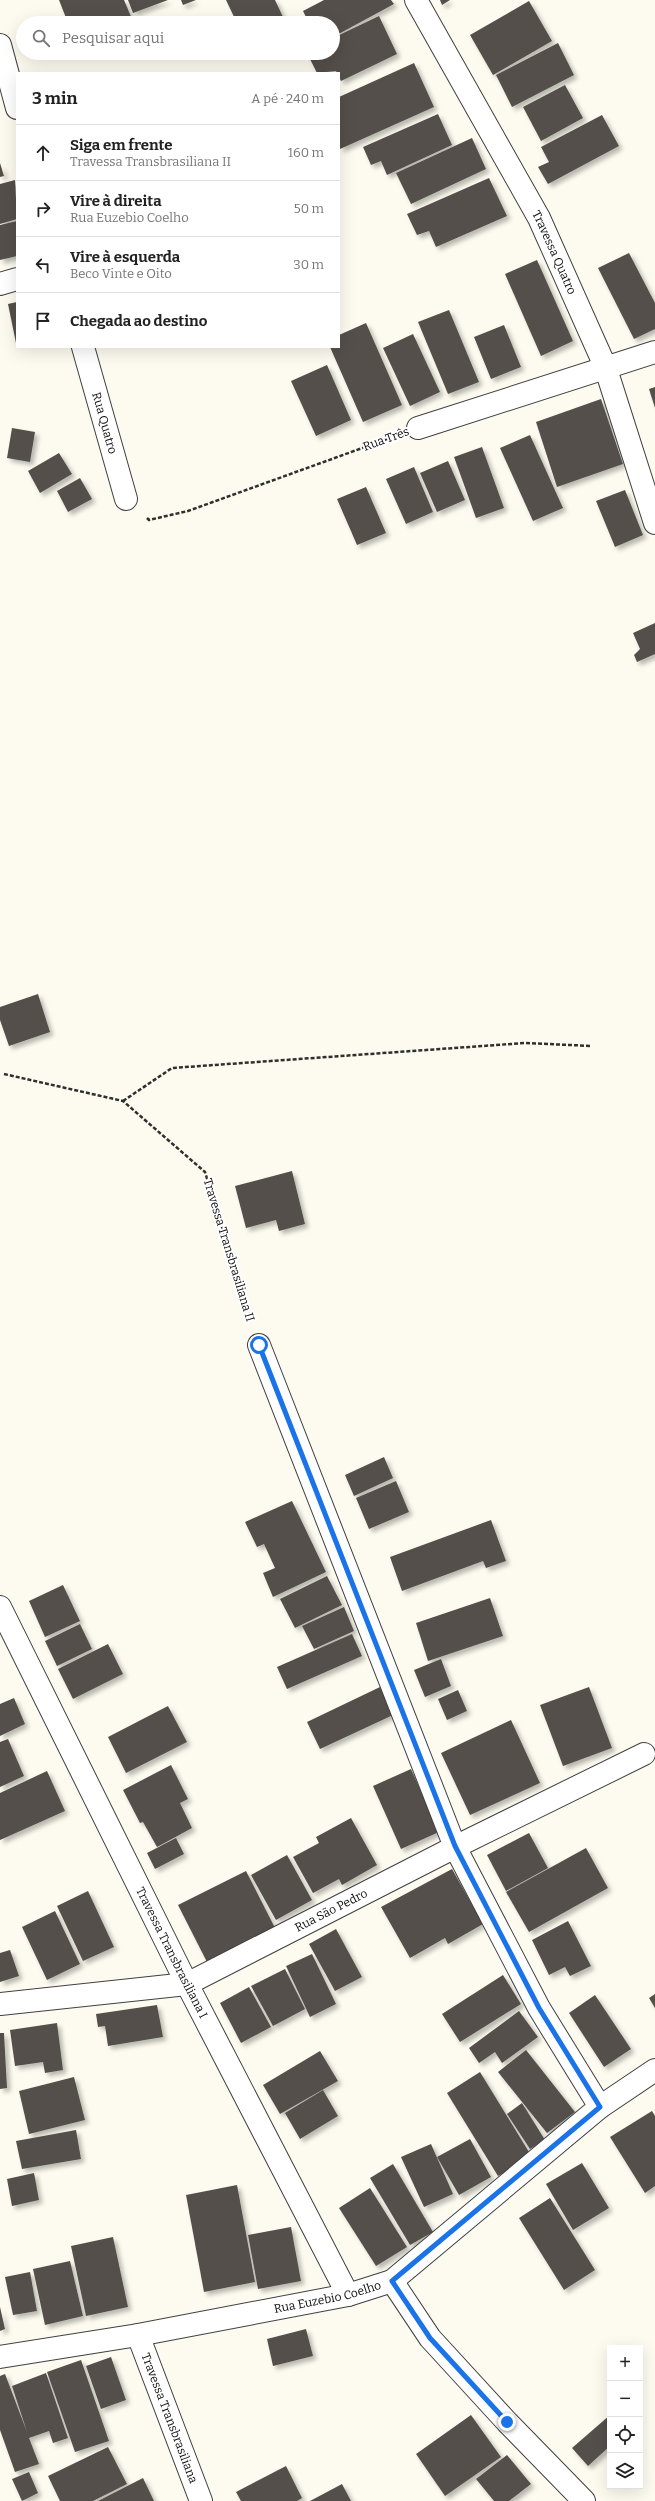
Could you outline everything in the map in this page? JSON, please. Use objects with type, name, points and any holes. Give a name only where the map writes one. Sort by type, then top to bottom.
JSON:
[{"type":"street","name":"Travessa Quatro","points":[[416,0],[539,218],[605,366],[655,523]]},
{"type":"street","points":[[0,45],[16,104]]},
{"type":"street","points":[[0,284],[16,280]]},
{"type":"street","name":"Rua Quatro","points":[[83,348],[126,499]]},
{"type":"street","name":"Rua Três","points":[[418,428],[605,366],[655,352]]},
{"type":"street","points":[[259,1345],[455,1846],[539,2008],[600,2107]]},
{"type":"street","name":"Travessa Transbrasiliana I","points":[[0,1607],[187,1984],[348,2295]]},
{"type":"street","name":"Rua São Pedro","points":[[0,2004],[187,1984],[455,1846],[644,1754]]},
{"type":"street","name":"Rua Euzebio Coelho","points":[[0,2357],[138,2335],[348,2295],[392,2281],[600,2107],[655,2070]]},
{"type":"street","points":[[392,2281],[430,2338],[507,2422],[584,2501]]},
{"type":"street","name":"Travessa Transbrasiliana","points":[[138,2335],[201,2501]]},
{"type":"path","name":"Rua Três","points":[[126,499],[137,512],[149,520],[188,511],[418,428]]},
{"type":"path","points":[[123,1101],[172,1068],[525,1043],[592,1046]]},
{"type":"path","name":"Travessa Transbrasiliana II","points":[[4,1074],[123,1101],[205,1172],[259,1345]]},
{"type":"building","points":[[59,0],[124,0],[131,16],[65,16]]},
{"type":"building","points":[[128,0],[168,0],[133,13]]},
{"type":"building","points":[[181,0],[196,0],[183,5]]},
{"type":"building","points":[[226,0],[275,0],[283,16],[234,16]]},
{"type":"building","points":[[324,0],[391,0],[394,4],[340,33],[340,16],[306,16],[303,11]]},
{"type":"building","points":[[440,0],[450,0],[442,5]]},
{"type":"building","points":[[529,1],[552,41],[493,75],[470,35]]},
{"type":"building","points":[[379,16],[397,54],[341,81],[340,72],[316,72],[310,60],[340,60],[340,35]]},
{"type":"building","points":[[558,43],[574,75],[512,107],[496,75]]},
{"type":"building","points":[[414,63],[434,107],[340,149],[340,97]]},
{"type":"building","points":[[565,85],[583,118],[541,141],[523,107]]},
{"type":"building","points":[[438,114],[452,145],[387,175],[381,161],[371,165],[363,147]]},
{"type":"building","points":[[602,115],[619,146],[548,184],[538,167],[549,162],[541,147]]},
{"type":"building","points":[[472,138],[486,169],[411,204],[396,173]]},
{"type":"building","points":[[0,163],[4,176],[0,177]]},
{"type":"building","points":[[489,178],[507,216],[436,247],[429,231],[417,235],[407,214]]},
{"type":"building","points":[[15,180],[16,219],[0,224],[0,184]]},
{"type":"building","points":[[16,221],[16,256],[0,260],[0,225]]},
{"type":"building","points":[[629,253],[655,303],[655,329],[634,339],[598,268]]},
{"type":"building","points":[[537,260],[573,341],[541,356],[505,274]]},
{"type":"building","points":[[16,302],[16,343],[8,304]]},
{"type":"building","points":[[449,310],[479,382],[448,394],[418,322]]},
{"type":"building","points":[[366,323],[402,405],[363,422],[330,348],[340,348],[340,335]]},
{"type":"building","points":[[504,325],[521,367],[491,379],[474,337]]},
{"type":"building","points":[[413,334],[440,392],[410,406],[383,348]]},
{"type":"building","points":[[327,365],[351,420],[316,436],[291,381]]},
{"type":"building","points":[[655,387],[655,408],[649,389]]},
{"type":"building","points":[[601,399],[623,464],[557,487],[536,422]]},
{"type":"building","points":[[12,428],[35,432],[30,462],[7,458]]},
{"type":"building","points":[[530,435],[563,508],[533,521],[500,448]]},
{"type":"building","points":[[482,447],[504,508],[476,518],[454,457]]},
{"type":"building","points":[[59,453],[72,474],[40,493],[28,471]]},
{"type":"building","points":[[448,461],[465,500],[437,512],[420,473]]},
{"type":"building","points":[[414,467],[433,512],[406,524],[386,479]]},
{"type":"building","points":[[80,478],[92,499],[68,512],[57,491]]},
{"type":"building","points":[[366,487],[386,533],[357,545],[337,499]]},
{"type":"building","points":[[625,490],[643,535],[615,547],[596,501]]},
{"type":"building","points":[[655,623],[655,654],[637,662],[634,655],[640,649],[633,633]]},
{"type":"building","points":[[38,994],[50,1032],[9,1046],[0,1020],[0,1007]]},
{"type":"building","points":[[292,1171],[305,1224],[279,1231],[276,1220],[246,1228],[235,1186]]},
{"type":"building","points":[[384,1457],[393,1478],[354,1496],[345,1475]]},
{"type":"building","points":[[396,1481],[409,1512],[369,1529],[356,1498]]},
{"type":"building","points":[[292,1501],[326,1572],[273,1597],[263,1573],[275,1568],[264,1544],[257,1547],[245,1522]]},
{"type":"building","points":[[491,1520],[506,1561],[486,1568],[483,1561],[402,1591],[390,1557]]},
{"type":"building","points":[[327,1576],[342,1605],[295,1628],[280,1599]]},
{"type":"building","points":[[63,1585],[80,1621],[45,1637],[29,1601]]},
{"type":"building","points":[[490,1598],[503,1636],[428,1661],[416,1623]]},
{"type":"building","points":[[344,1607],[354,1631],[314,1649],[302,1626]]},
{"type":"building","points":[[80,1624],[92,1649],[57,1666],[45,1641]]},
{"type":"building","points":[[352,1634],[362,1656],[287,1689],[277,1667]]},
{"type":"building","points":[[108,1644],[123,1674],[73,1699],[58,1669]]},
{"type":"building","points":[[441,1659],[451,1686],[425,1697],[414,1670]]},
{"type":"building","points":[[380,1687],[393,1715],[320,1749],[307,1722]]},
{"type":"building","points":[[589,1687],[612,1748],[563,1766],[540,1705]]},
{"type":"building","points":[[458,1690],[467,1711],[447,1720],[438,1699]]},
{"type":"building","points":[[14,1698],[25,1724],[0,1736],[0,1704]]},
{"type":"building","points":[[168,1706],[187,1742],[126,1773],[108,1737]]},
{"type":"building","points":[[511,1720],[540,1783],[470,1815],[441,1753]]},
{"type":"building","points":[[8,1739],[24,1776],[0,1787],[0,1742]]},
{"type":"building","points":[[171,1765],[188,1799],[180,1803],[192,1828],[157,1847],[143,1822],[140,1823],[123,1790]]},
{"type":"building","points":[[411,1769],[439,1832],[401,1849],[373,1786]]},
{"type":"building","points":[[47,1771],[65,1811],[0,1840],[0,1793]]},
{"type":"building","points":[[351,1818],[377,1865],[342,1885],[339,1879],[313,1893],[293,1857],[319,1843],[316,1837]]},
{"type":"building","points":[[529,1833],[548,1868],[506,1891],[487,1855]]},
{"type":"building","points":[[176,1838],[184,1854],[155,1869],[147,1853]]},
{"type":"building","points":[[586,1848],[608,1888],[529,1932],[506,1892]]},
{"type":"building","points":[[287,1855],[312,1900],[276,1920],[251,1875]]},
{"type":"building","points":[[452,1869],[483,1924],[448,1944],[445,1938],[410,1958],[381,1907]]},
{"type":"building","points":[[246,1871],[275,1928],[207,1962],[178,1905]]},
{"type":"building","points":[[88,1891],[114,1947],[83,1961],[57,1906]]},
{"type":"building","points":[[55,1911],[80,1964],[47,1980],[22,1927]]},
{"type":"building","points":[[568,1921],[591,1966],[570,1976],[565,1967],[549,1975],[532,1940]]},
{"type":"building","points":[[336,1929],[362,1977],[335,1991],[309,1944]]},
{"type":"building","points":[[10,1950],[19,1976],[0,1982],[0,1953]]},
{"type":"building","points":[[312,1954],[336,2004],[310,2017],[286,1966]]},
{"type":"building","points":[[285,1969],[305,2009],[273,2026],[251,1986]]},
{"type":"building","points":[[503,1975],[521,2004],[460,2042],[442,2014]]},
{"type":"building","points":[[249,1987],[271,2027],[241,2043],[220,2003]]},
{"type":"building","points":[[655,1994],[655,2008],[649,1998]]},
{"type":"building","points":[[595,1995],[631,2049],[604,2067],[569,2013]]},
{"type":"building","points":[[157,2005],[163,2037],[108,2046],[105,2026],[98,2027],[96,2014]]},
{"type":"building","points":[[519,2011],[538,2037],[502,2063],[495,2052],[479,2063],[469,2048]]},
{"type":"building","points":[[57,2023],[63,2070],[45,2073],[43,2062],[15,2066],[10,2030]]},
{"type":"building","points":[[0,2033],[4,2033],[7,2088],[0,2089]]},
{"type":"building","points":[[526,2050],[575,2112],[547,2133],[498,2072]]},
{"type":"building","points":[[320,2051],[338,2081],[280,2114],[263,2085]]},
{"type":"building","points":[[480,2072],[532,2157],[498,2176],[447,2093]]},
{"type":"building","points":[[74,2077],[85,2120],[29,2134],[19,2091]]},
{"type":"building","points":[[323,2090],[338,2116],[300,2139],[285,2113]]},
{"type":"building","points":[[522,2103],[545,2140],[530,2149],[507,2114]]},
{"type":"building","points":[[652,2111],[655,2116],[655,2186],[645,2193],[610,2137]]},
{"type":"building","points":[[76,2130],[81,2159],[22,2169],[16,2141]]},
{"type":"building","points":[[470,2139],[491,2177],[459,2195],[437,2157]]},
{"type":"building","points":[[431,2144],[453,2194],[424,2207],[401,2157]]},
{"type":"building","points":[[582,2163],[609,2208],[573,2230],[546,2184]]},
{"type":"building","points":[[393,2164],[433,2232],[410,2245],[370,2178]]},
{"type":"building","points":[[34,2173],[39,2200],[12,2206],[7,2179]]},
{"type":"building","points":[[237,2185],[255,2282],[204,2292],[186,2195]]},
{"type":"building","points":[[370,2188],[407,2247],[376,2266],[339,2208]]},
{"type":"building","points":[[550,2198],[595,2270],[564,2290],[519,2218]]},
{"type":"building","points":[[291,2227],[301,2281],[258,2289],[248,2235]]},
{"type":"building","points":[[113,2237],[128,2307],[86,2316],[71,2246]]},
{"type":"building","points":[[70,2261],[83,2316],[45,2325],[33,2269]]},
{"type":"building","points":[[30,2272],[37,2311],[13,2315],[5,2277]]},
{"type":"building","points":[[0,2307],[5,2329],[0,2331]]},
{"type":"building","points":[[306,2329],[313,2356],[273,2366],[267,2339]]},
{"type":"building","points":[[111,2357],[126,2400],[101,2409],[86,2366]]},
{"type":"building","points":[[81,2360],[109,2441],[75,2452],[47,2372]]},
{"type":"building","points":[[46,2373],[68,2438],[53,2443],[49,2431],[29,2438],[39,2464],[15,2472],[0,2430],[0,2376],[5,2374],[27,2432],[12,2386]]},
{"type":"building","points":[[471,2415],[501,2457],[445,2496],[416,2454]]},
{"type":"building","points":[[607,2418],[607,2449],[588,2466],[572,2448]]},
{"type":"building","points":[[108,2447],[127,2484],[93,2501],[60,2501],[48,2476]]},
{"type":"building","points":[[507,2455],[531,2484],[509,2501],[494,2501],[476,2479]]},
{"type":"building","points":[[286,2466],[302,2498],[297,2501],[241,2501],[236,2492]]},
{"type":"building","points":[[29,2472],[38,2493],[22,2501],[12,2479]]},
{"type":"building","points":[[143,2478],[154,2501],[98,2501]]},
{"type":"building","points":[[342,2484],[351,2501],[310,2501]]},
{"type":"route","points":[[259,1345],[455,1846],[539,2008],[600,2107],[392,2281],[430,2338],[507,2422]]}]
